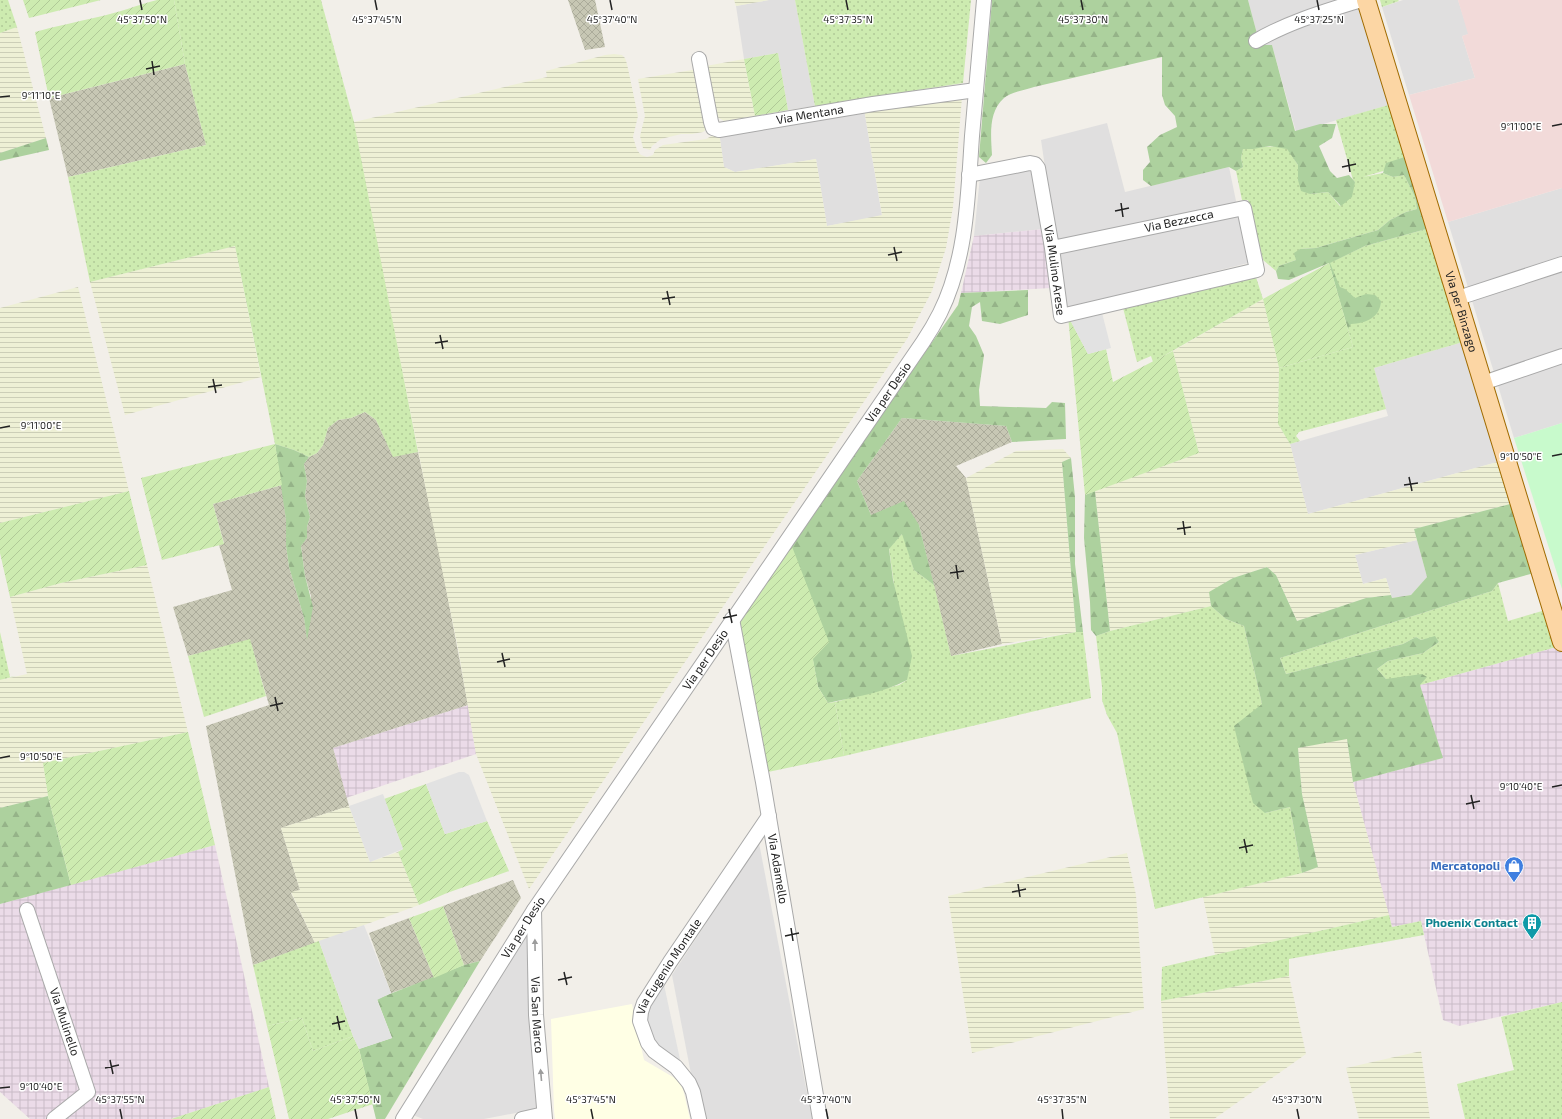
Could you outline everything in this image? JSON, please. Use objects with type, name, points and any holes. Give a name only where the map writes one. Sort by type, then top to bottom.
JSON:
[{"type":"main road","name":"Via per Binzago","points":[[1366,0],[1562,642]]},
{"type":"street","name":"Via per Desio","points":[[403,1119],[534,910],[732,619],[768,570],[910,362],[940,313],[953,279],[959,257],[969,175],[984,0]]},
{"type":"street","points":[[1256,41],[1268,34],[1317,14],[1361,0]]},
{"type":"street","name":"Via Mentana","points":[[699,59],[711,122],[714,128],[719,130],[873,104],[976,90]]},
{"type":"street","name":"Via Mulino Arese","points":[[969,175],[1030,164],[1035,164],[1038,168],[1052,248],[1061,316],[1257,270]]},
{"type":"street","name":"Via Bezzecca","points":[[1052,248],[1244,208],[1257,270]]},
{"type":"street","points":[[1458,298],[1562,264]]},
{"type":"street","points":[[1483,383],[1562,356]]},
{"type":"street","name":"Via Adamello","points":[[732,619],[769,816],[820,1119]]},
{"type":"street","name":"Via Eugenio Montale","points":[[699,1119],[693,1092],[689,1083],[676,1067],[654,1051],[648,1043],[640,1021],[641,1012],[644,1003],[670,962],[769,816]]},
{"type":"street","name":"Via Mulinello","points":[[27,910],[88,1092],[54,1119]]},
{"type":"street","name":"Via San Marco","points":[[534,910],[536,1016],[545,1116]]},
{"type":"street","points":[[522,1119],[545,1116]]},
{"type":"shaded area","points":[[568,0],[595,0],[605,47],[585,50]]},
{"type":"shaded area","points":[[734,0],[769,0],[736,6]]},
{"type":"shaded area","points":[[769,0],[795,0],[815,106],[788,110],[778,53],[744,59],[736,6]]},
{"type":"shaded area","points":[[1248,0],[1359,0],[1392,104],[1296,132],[1272,45],[1260,45]]},
{"type":"shaded area","points":[[1403,0],[1458,0],[1469,34],[1462,36],[1475,78],[1409,95],[1382,7]]},
{"type":"shaded area","points":[[1458,0],[1562,0],[1562,188],[1448,222],[1409,95],[1475,78],[1462,36],[1468,34]]},
{"type":"shaded area","points":[[17,27],[46,138],[0,153],[0,33]]},
{"type":"shaded area","points":[[605,55],[622,55],[627,64],[638,116],[633,137],[637,150],[641,155],[647,157],[653,155],[655,150],[663,145],[706,139],[719,132],[724,167],[735,172],[816,159],[827,226],[882,215],[864,109],[962,97],[953,207],[946,248],[932,291],[907,339],[529,889],[476,754],[459,654],[379,256],[354,122],[547,77],[546,71]]},
{"type":"shaded area","points":[[744,59],[755,116],[724,121],[717,117],[706,66]]},
{"type":"shaded area","points":[[185,64],[206,145],[68,177],[49,98]]},
{"type":"shaded area","points":[[698,69],[709,127],[703,132],[681,134],[661,139],[652,146],[650,150],[643,148],[640,136],[645,116],[638,79]]},
{"type":"shaded area","points":[[864,109],[882,216],[827,226],[816,159],[735,172],[724,167],[719,132]]},
{"type":"shaded area","points":[[1107,123],[1125,192],[1229,167],[1252,262],[1066,309],[1041,140]]},
{"type":"shaded area","points":[[1035,169],[1044,229],[974,236],[980,177]]},
{"type":"shaded area","points":[[1562,188],[1562,423],[1514,438],[1448,222]]},
{"type":"shaded area","points":[[1044,229],[1051,288],[961,293],[974,236]]},
{"type":"shaded area","points":[[235,246],[261,377],[125,415],[90,282]]},
{"type":"shaded area","points":[[78,287],[129,491],[0,523],[0,308]]},
{"type":"shaded area","points":[[1263,299],[1279,368],[1278,424],[1290,444],[1308,514],[1501,461],[1514,503],[1414,529],[1417,540],[1355,555],[1363,584],[1386,578],[1391,595],[1366,598],[1297,621],[1276,575],[1267,567],[1233,578],[1210,592],[1211,606],[1110,631],[1095,491],[1199,453],[1173,351]]},
{"type":"shaded area","points":[[1101,309],[1111,348],[1088,354],[1068,316]]},
{"type":"shaded area","points":[[1463,342],[1501,461],[1308,514],[1290,444],[1388,416],[1374,368]]},
{"type":"shaded area","points":[[365,412],[376,420],[393,456],[418,452],[437,540],[468,705],[333,748],[349,806],[281,828],[300,890],[291,893],[315,943],[253,965],[206,726],[269,705],[250,640],[188,656],[173,607],[232,590],[219,545],[224,543],[213,504],[282,485],[286,520],[286,546],[289,567],[304,618],[307,638],[311,596],[305,576],[301,545],[307,538],[307,527],[310,517],[305,496],[307,481],[304,464],[309,457],[317,453],[323,445],[328,428],[338,420],[351,418]]},
{"type":"shaded area","points":[[902,418],[1006,426],[1012,442],[956,466],[966,478],[1002,644],[951,656],[919,525],[871,515],[857,481]]},
{"type":"shaded area","points":[[1063,449],[1071,458],[1062,462],[1076,632],[1002,644],[966,478],[1016,451]]},
{"type":"shaded area","points":[[1417,540],[1427,577],[1411,595],[1392,598],[1386,578],[1363,584],[1355,555]]},
{"type":"shaded area","points":[[147,565],[188,732],[43,763],[48,796],[0,808],[0,680],[27,674],[10,597],[61,583]]},
{"type":"shaded area","points":[[1560,646],[1562,654],[1562,1002],[1459,1026],[1443,1020],[1421,921],[1392,927],[1353,782],[1442,758],[1420,685]]},
{"type":"shaded area","points":[[468,705],[476,754],[346,798],[333,748]]},
{"type":"shaded area","points":[[1347,738],[1353,782],[1389,915],[1215,955],[1203,897],[1302,873],[1318,867],[1302,794],[1298,748]]},
{"type":"shaded area","points":[[459,772],[464,772],[469,775],[487,821],[445,834],[426,784]]},
{"type":"shaded area","points":[[383,794],[403,849],[370,862],[349,806]]},
{"type":"shaded area","points":[[349,806],[370,862],[398,852],[419,905],[315,943],[291,892],[300,890],[281,828]]},
{"type":"shaded area","points":[[759,843],[812,1119],[702,1119],[691,1074],[672,975]]},
{"type":"shaded area","points":[[215,845],[269,1087],[171,1119],[30,1119],[0,1092],[0,904]]},
{"type":"shaded area","points":[[1127,853],[1136,895],[1144,1009],[972,1053],[948,896]]},
{"type":"shaded area","points":[[513,880],[521,898],[480,961],[464,965],[443,906]]},
{"type":"shaded area","points":[[409,918],[434,978],[391,993],[369,933]]},
{"type":"shaded area","points":[[364,925],[391,993],[377,1000],[392,1038],[359,1049],[319,941]]},
{"type":"shaded area","points":[[528,931],[531,1026],[537,1109],[484,1119],[423,1119],[413,1115]]},
{"type":"shaded area","points":[[1289,976],[1306,1054],[1214,1119],[1170,1119],[1161,1001]]},
{"type":"shaded area","points":[[663,980],[681,1064],[651,1044],[644,1010]]},
{"type":"shaded area","points":[[632,1004],[644,1060],[679,1082],[683,1089],[690,1119],[555,1119],[551,1019]]},
{"type":"shaded area","points":[[1421,1051],[1430,1119],[1359,1119],[1346,1068]]},
{"type":"green space","points":[[0,0],[8,0],[17,27],[0,33]]},
{"type":"green space","points":[[23,0],[101,0],[29,18]]},
{"type":"green space","points":[[157,0],[174,0],[185,64],[49,98],[35,32],[105,15]]},
{"type":"green space","points":[[174,0],[321,0],[354,122],[418,452],[393,457],[376,420],[365,412],[351,418],[338,420],[328,428],[323,445],[317,453],[309,457],[275,444],[235,246],[90,282],[68,177],[206,145],[185,64]]},
{"type":"green space","points":[[795,0],[971,0],[963,83],[815,106]]},
{"type":"green space","points":[[992,0],[1248,0],[1260,45],[1272,45],[1295,131],[1320,124],[1336,124],[1332,138],[1319,146],[1330,171],[1337,178],[1349,175],[1355,182],[1352,197],[1341,206],[1328,192],[1310,194],[1301,191],[1298,180],[1298,165],[1287,149],[1270,146],[1243,149],[1241,158],[1243,167],[1236,171],[1229,167],[1151,186],[1143,180],[1143,170],[1150,162],[1147,147],[1160,135],[1177,127],[1175,116],[1165,105],[1162,95],[1162,57],[1034,87],[1007,96],[995,110],[991,132],[992,155],[986,163],[979,157]]},
{"type":"green space","points":[[1380,0],[1398,0],[1399,1],[1382,7]]},
{"type":"green space","points":[[778,53],[788,110],[755,116],[744,59]]},
{"type":"green space","points":[[1392,104],[1410,163],[1363,177],[1383,173],[1393,177],[1404,175],[1415,197],[1417,209],[1406,212],[1390,220],[1378,230],[1316,248],[1300,249],[1296,260],[1279,266],[1276,271],[1263,260],[1248,200],[1242,200],[1236,171],[1243,167],[1241,158],[1243,148],[1276,146],[1287,148],[1298,165],[1298,180],[1310,194],[1328,192],[1340,206],[1355,182],[1353,180],[1336,120]]},
{"type":"green space","points":[[46,138],[49,150],[0,161],[0,153]]},
{"type":"green space","points":[[1408,156],[1430,228],[1365,246],[1330,263],[1340,287],[1345,289],[1355,298],[1366,294],[1375,295],[1381,301],[1378,312],[1375,315],[1367,321],[1351,324],[1348,329],[1329,263],[1289,280],[1278,279],[1276,271],[1279,266],[1296,260],[1294,253],[1300,249],[1316,248],[1378,230],[1390,220],[1406,212],[1417,209],[1415,197],[1404,175],[1393,177],[1383,173],[1386,163]]},
{"type":"green space","points":[[1430,228],[1463,342],[1374,368],[1386,409],[1299,432],[1296,436],[1300,441],[1290,444],[1278,424],[1279,368],[1353,347],[1329,263],[1365,246]]},
{"type":"green space","points":[[1329,263],[1353,347],[1279,368],[1263,299]]},
{"type":"green space","points":[[1254,271],[1263,299],[1153,362],[1151,356],[1137,362],[1122,304]]},
{"type":"green space","points":[[1028,290],[1028,315],[1000,324],[982,321],[980,302],[972,307],[969,326],[976,336],[984,355],[979,390],[980,406],[1046,408],[1052,402],[1065,403],[1066,439],[1012,442],[1006,426],[902,418],[857,481],[871,515],[904,501],[919,525],[934,585],[914,570],[902,534],[889,549],[893,580],[912,656],[907,680],[888,688],[858,697],[828,703],[818,687],[791,544],[958,305],[961,293]]},
{"type":"green space","points":[[1068,316],[1088,354],[1106,349],[1113,382],[1173,351],[1199,453],[1085,495]]},
{"type":"green space","points":[[1562,423],[1562,589],[1514,438]]},
{"type":"green space","points":[[275,444],[309,457],[304,464],[307,481],[305,496],[310,517],[307,527],[307,538],[301,546],[305,576],[313,607],[307,640],[304,618],[289,567],[286,546],[286,520]]},
{"type":"green space","points":[[275,444],[282,485],[213,504],[224,544],[162,560],[141,478]]},
{"type":"green space","points":[[1071,458],[1075,497],[1075,564],[1083,632],[1076,632],[1062,462]]},
{"type":"green space","points":[[129,491],[147,565],[61,583],[10,597],[0,553],[0,523]]},
{"type":"green space","points":[[1095,491],[1110,631],[1096,636],[1091,630],[1084,538],[1085,495]]},
{"type":"green space","points":[[1514,503],[1538,572],[1498,583],[1492,591],[1280,658],[1286,674],[1403,644],[1416,637],[1421,640],[1435,636],[1439,642],[1423,653],[1388,661],[1377,669],[1386,679],[1422,674],[1427,677],[1420,685],[1443,758],[1353,782],[1347,739],[1298,748],[1302,794],[1318,867],[1302,873],[1290,807],[1265,813],[1253,803],[1234,726],[1262,704],[1244,626],[1226,619],[1211,606],[1209,592],[1233,578],[1267,567],[1276,575],[1297,621],[1366,598],[1391,595],[1392,598],[1411,595],[1427,577],[1414,529]]},
{"type":"green space","points":[[903,533],[914,570],[934,585],[951,656],[1076,632],[1083,632],[1091,698],[844,756],[835,702],[899,685],[907,680],[889,548]]},
{"type":"green space","points":[[791,544],[829,642],[813,659],[818,687],[828,703],[835,702],[844,756],[768,772],[738,624]]},
{"type":"green space","points":[[1498,583],[1508,621],[1549,609],[1560,646],[1420,685],[1386,679],[1377,669],[1388,661],[1423,653],[1439,642],[1435,637],[1421,640],[1416,637],[1403,644],[1286,674],[1280,658],[1492,591]]},
{"type":"green space","points":[[1211,606],[1226,619],[1244,626],[1262,704],[1265,813],[1290,807],[1302,873],[1155,909],[1117,733],[1107,715],[1102,700],[1102,687],[1096,636],[1110,631]]},
{"type":"green space","points":[[0,632],[10,677],[16,676],[0,680]]},
{"type":"green space","points":[[250,639],[266,696],[204,717],[188,656]]},
{"type":"green space","points":[[188,732],[215,845],[71,885],[48,796],[43,763]]},
{"type":"green space","points":[[426,784],[445,834],[487,821],[509,871],[447,893],[419,905],[398,852],[403,849],[384,799]]},
{"type":"green space","points":[[48,796],[71,885],[0,904],[0,808]]},
{"type":"green space","points":[[443,906],[464,965],[434,978],[409,918]]},
{"type":"green space","points":[[1389,915],[1392,927],[1421,921],[1424,935],[1289,959],[1289,976],[1161,1001],[1162,967]]},
{"type":"green space","points":[[319,941],[353,1036],[313,1051],[302,1018],[267,1026],[253,965]]},
{"type":"green space","points":[[480,961],[385,1119],[376,1119],[359,1049],[392,1038],[377,999],[464,965]]},
{"type":"green space","points":[[1562,1002],[1562,1119],[1465,1119],[1457,1084],[1514,1070],[1501,1017]]},
{"type":"green space","points":[[302,1018],[313,1051],[353,1036],[359,1049],[373,1104],[328,1119],[289,1119],[267,1026]]},
{"type":"green space","points":[[269,1087],[276,1119],[171,1119]]},
{"type":"place","name":"Mercatopoli","points":[[1514,883]]},
{"type":"place","name":"Phoenix Contact","points":[[1532,940]]}]
